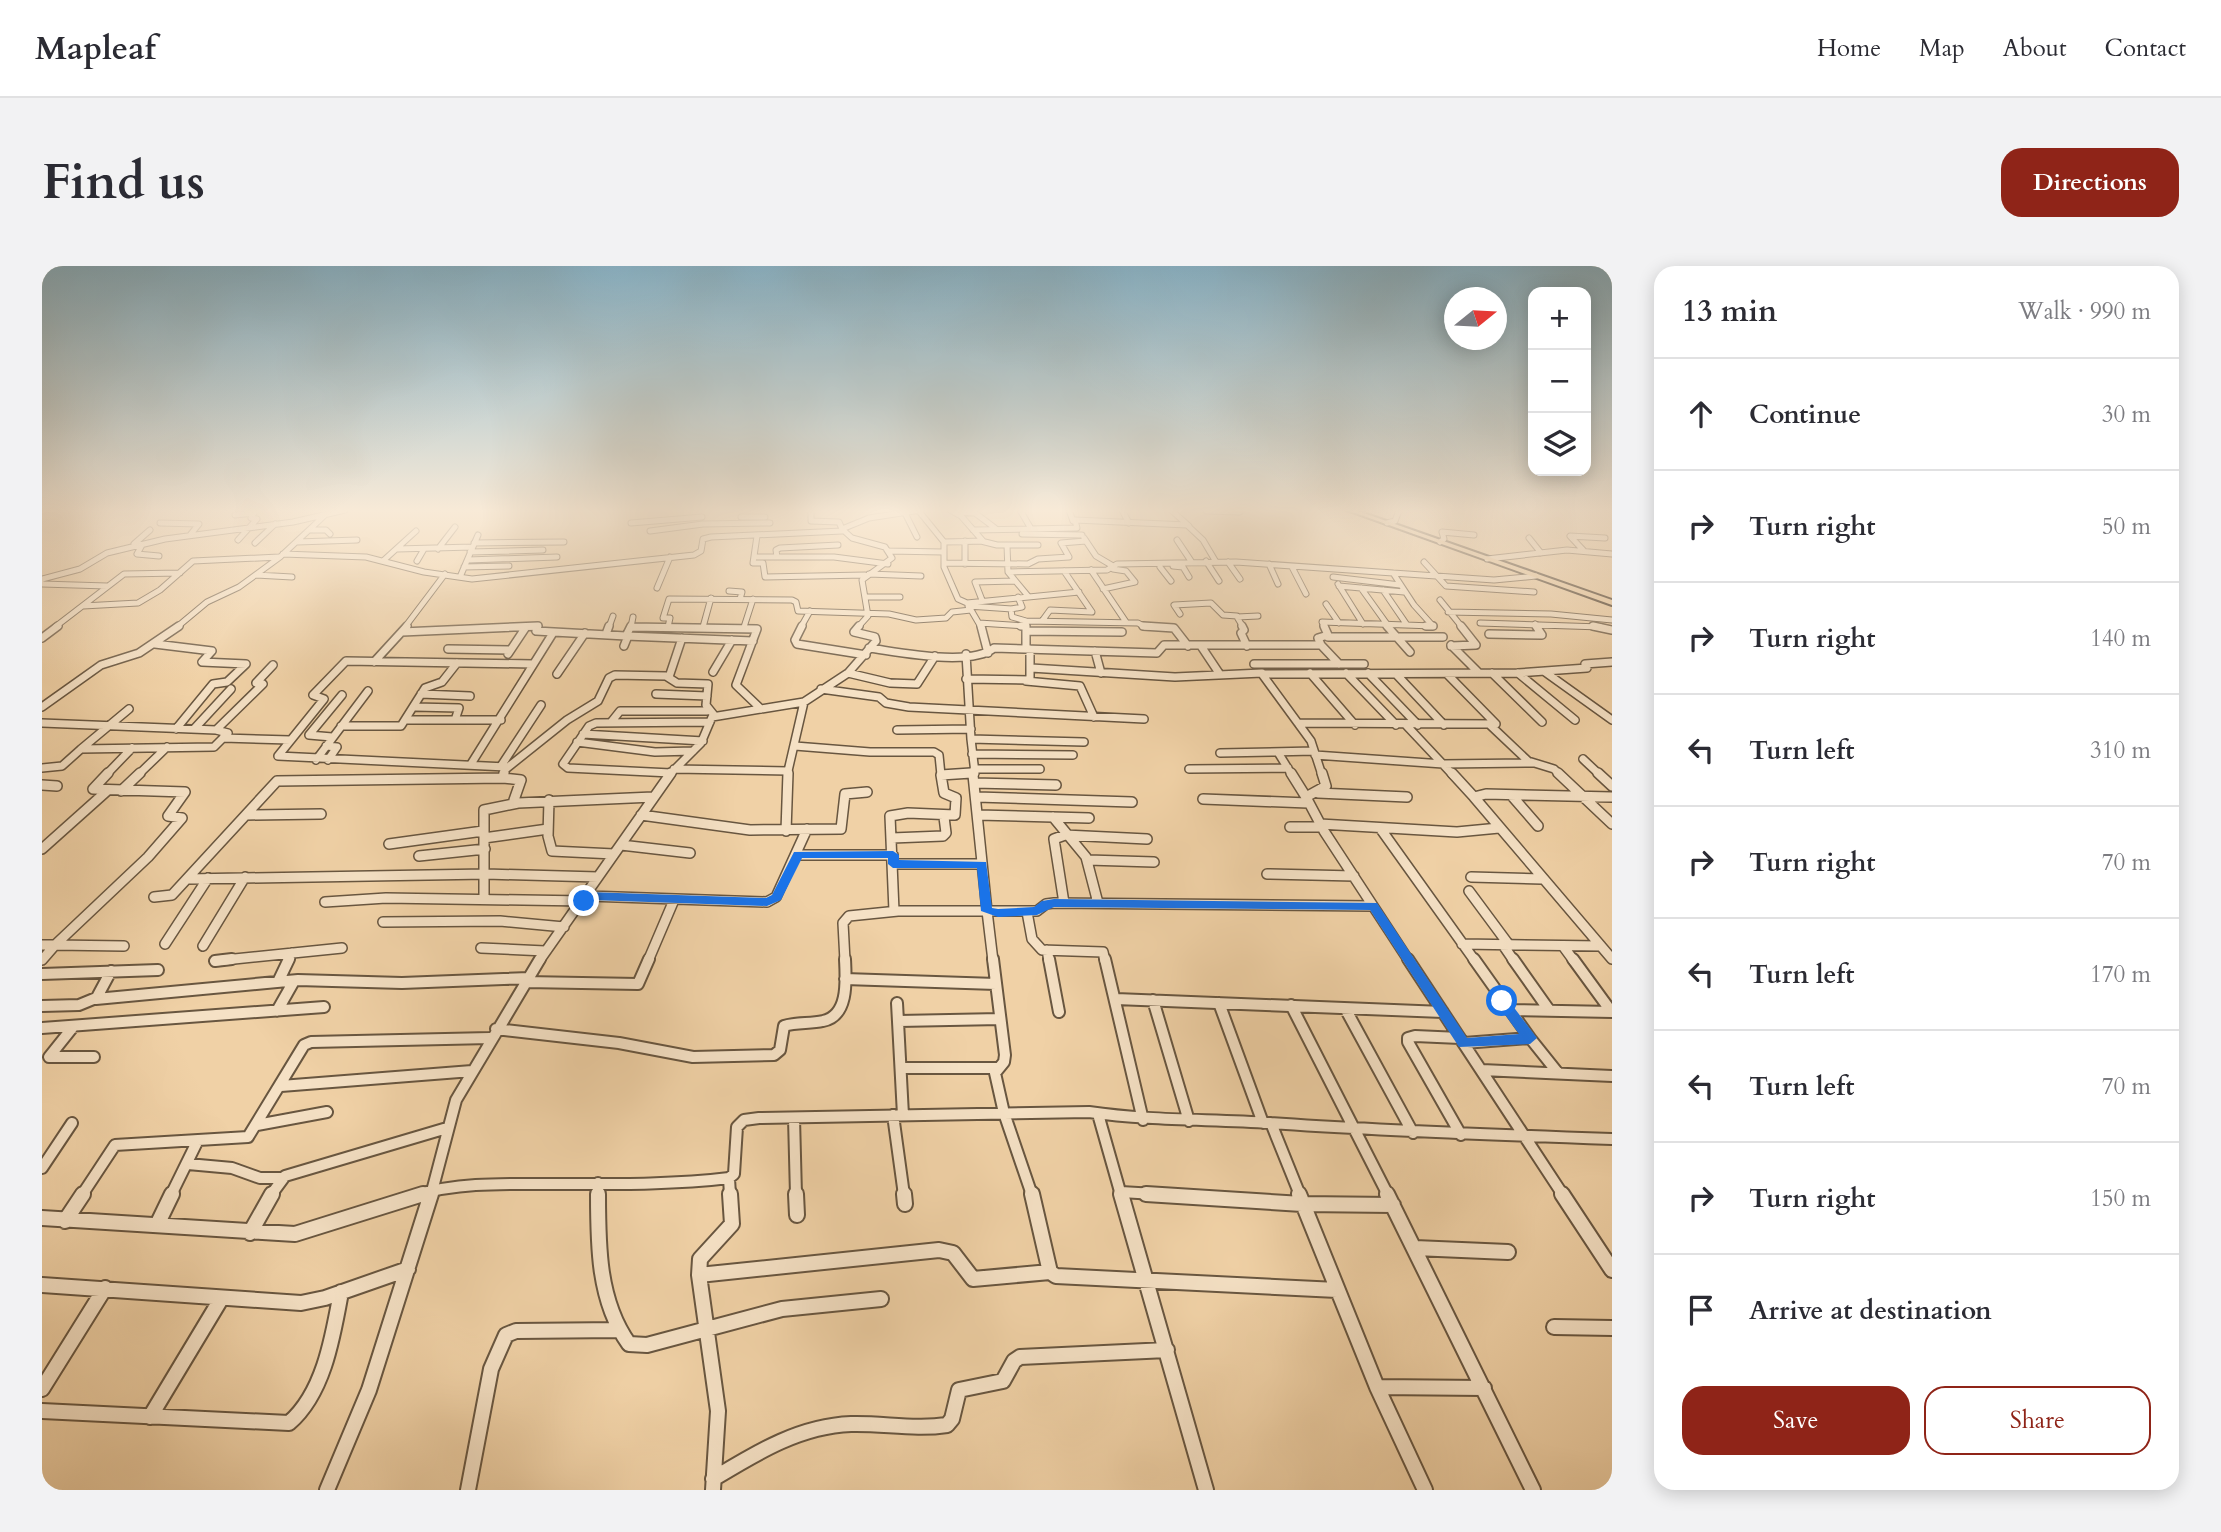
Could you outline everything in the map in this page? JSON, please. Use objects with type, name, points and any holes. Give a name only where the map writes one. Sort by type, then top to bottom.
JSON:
[{"type":"main road","points":[[1510,567],[1611,603]]},
{"type":"street","points":[[42,581],[83,567]]},
{"type":"street","points":[[82,606],[138,603],[160,590],[186,567]]},
{"type":"street","points":[[42,707],[101,664],[130,656],[155,644],[207,603],[267,567]]},
{"type":"street","points":[[406,567],[460,577],[489,578],[583,567]]},
{"type":"street","points":[[460,577],[464,567]]},
{"type":"street","points":[[657,588],[666,567]]},
{"type":"street","points":[[763,567],[763,575],[767,578],[921,576]]},
{"type":"street","points":[[788,771],[565,767],[563,760],[583,734],[596,723],[710,716],[804,702],[848,673],[877,639],[854,632],[868,613],[862,580],[882,567]]},
{"type":"street","points":[[945,567],[958,600],[969,606],[1022,607],[1018,597]]},
{"type":"street","points":[[1007,567],[1008,572],[1028,596]]},
{"type":"street","points":[[1008,572],[1102,570],[1113,567]]},
{"type":"street","points":[[1104,589],[1135,582],[1126,571],[1113,567]]},
{"type":"street","points":[[1161,567],[1171,581]]},
{"type":"street","points":[[1181,567],[1189,577]]},
{"type":"street","points":[[1210,567],[1219,581]]},
{"type":"street","points":[[1232,567],[1240,579]]},
{"type":"street","points":[[1270,567],[1278,584]]},
{"type":"street","points":[[1292,567],[1306,594]]},
{"type":"street","points":[[1293,567],[1400,585]]},
{"type":"street","points":[[1428,567],[1446,586],[1534,592]]},
{"type":"street","points":[[1091,570],[1126,622]]},
{"type":"street","points":[[1102,570],[1113,586]]},
{"type":"street","points":[[1042,621],[1050,610],[1092,612],[1064,571]]},
{"type":"street","points":[[970,572],[982,600]]},
{"type":"street","points":[[42,638],[127,573],[180,573]]},
{"type":"street","points":[[1332,573],[1393,573],[1494,580],[1535,576]]},
{"type":"street","points":[[1332,573],[1363,624]]},
{"type":"street","points":[[1393,573],[1433,626],[1479,673]]},
{"type":"street","points":[[374,662],[402,632],[445,574]]},
{"type":"street","points":[[256,575],[292,577]]},
{"type":"street","points":[[42,581],[107,586]]},
{"type":"street","points":[[975,582],[1015,581]]},
{"type":"street","points":[[1339,586],[1405,592]]},
{"type":"street","points":[[1362,588],[1386,624],[1410,652]]},
{"type":"street","points":[[1383,590],[1407,625]]},
{"type":"street","points":[[729,591],[742,592],[740,599]]},
{"type":"street","points":[[668,627],[670,618],[663,618],[667,600],[794,600],[796,610],[868,613],[916,620],[949,618],[952,612],[982,600],[1079,592]]},
{"type":"street","points":[[866,597],[900,597]]},
{"type":"street","points":[[703,628],[711,598]]},
{"type":"street","points":[[744,628],[753,599]]},
{"type":"street","points":[[1440,600],[1476,645],[1451,646]]},
{"type":"street","points":[[1180,614],[1174,605],[1208,603],[1214,604],[1223,615],[1258,616]]},
{"type":"street","points":[[1326,604],[1339,623]]},
{"type":"street","points":[[969,606],[979,623],[988,653]]},
{"type":"street","points":[[1012,608],[1012,618],[1026,626],[1042,621],[1126,622],[1140,623],[1145,627],[1175,628],[1188,646]]},
{"type":"street","points":[[810,611],[795,640],[797,644],[868,652],[935,656],[988,653],[994,648],[1157,653],[1162,651],[1161,646],[1321,645]]},
{"type":"street","points":[[1448,612],[1612,620]]},
{"type":"street","points":[[606,634],[613,616]]},
{"type":"street","points":[[624,646],[633,617]]},
{"type":"street","points":[[1237,617],[1244,646],[1254,664],[1298,723],[1314,753],[1326,786],[1308,797]]},
{"type":"street","points":[[979,623],[1122,632]]},
{"type":"street","points":[[1328,637],[1320,623],[1433,626]]},
{"type":"street","points":[[1480,624],[1590,625],[1612,630]]},
{"type":"street","points":[[1489,634],[1542,635],[1535,624]]},
{"type":"street","points":[[402,632],[538,626],[536,631],[553,633],[753,641]]},
{"type":"street","points":[[1026,626],[1031,668],[1031,678],[1026,681]]},
{"type":"street","points":[[501,663],[526,627]]},
{"type":"street","points":[[631,627],[757,629],[737,689],[752,697],[761,709]]},
{"type":"street","points":[[471,764],[553,633]]},
{"type":"street","points":[[557,674],[585,633]]},
{"type":"street","points":[[1339,664],[1318,638],[1443,637]]},
{"type":"street","points":[[669,677],[682,638]]},
{"type":"street","points":[[713,672],[732,640]]},
{"type":"street","points":[[155,644],[177,645],[177,649],[212,651],[202,662],[246,664],[227,682],[213,684],[176,729]]},
{"type":"street","points":[[1202,646],[1219,673]]},
{"type":"street","points":[[448,649],[510,650]]},
{"type":"street","points":[[1096,651],[1101,673]]},
{"type":"street","points":[[901,1068],[996,1068],[1004,1062],[986,911],[966,654]]},
{"type":"street","points":[[848,673],[890,683],[917,684],[935,656]]},
{"type":"street","points":[[327,1490],[369,1390],[408,1269],[456,1100],[545,951],[586,898],[653,797],[673,771],[703,741],[710,716],[708,684],[677,683],[669,677],[612,676],[598,701],[567,720],[504,767],[391,759],[316,760],[279,757],[324,699],[313,695],[345,661],[533,664]]},
{"type":"street","points":[[1031,668],[1175,677],[1219,673],[1518,673],[1587,668],[1585,664],[1591,662],[1612,662]]},
{"type":"street","points":[[341,726],[397,727],[407,720],[428,685],[442,682],[457,663]]},
{"type":"street","points":[[1254,664],[1364,664]]},
{"type":"street","points":[[216,730],[264,684],[256,683],[273,665]]},
{"type":"street","points":[[1545,672],[1612,720]]},
{"type":"street","points":[[1310,673],[1355,725]]},
{"type":"street","points":[[1346,673],[1396,725]]},
{"type":"street","points":[[1368,673],[1418,725]]},
{"type":"street","points":[[1492,673],[1542,722]]},
{"type":"street","points":[[1518,673],[1574,720]]},
{"type":"street","points":[[1396,674],[1444,725]]},
{"type":"street","points":[[1298,723],[1490,725],[1496,722],[1447,674]]},
{"type":"street","points":[[966,679],[1080,686],[1094,717]]},
{"type":"street","points":[[821,689],[878,696],[886,703],[902,706],[1144,719]]},
{"type":"street","points":[[194,730],[231,690]]},
{"type":"street","points":[[316,760],[368,691]]},
{"type":"street","points":[[421,694],[470,696]]},
{"type":"street","points":[[656,694],[707,696]]},
{"type":"street","points":[[332,737],[309,735],[342,695]]},
{"type":"street","points":[[786,831],[788,771],[804,702]]},
{"type":"street","points":[[503,778],[504,767],[541,705]]},
{"type":"street","points":[[415,707],[459,708],[455,720]]},
{"type":"street","points":[[42,768],[62,766],[129,709]]},
{"type":"street","points":[[407,720],[501,720]]},
{"type":"street","points":[[42,723],[227,731],[213,748],[81,749]]},
{"type":"street","points":[[1406,725],[1474,797],[1608,953]]},
{"type":"street","points":[[1490,725],[1533,763]]},
{"type":"street","points":[[897,730],[971,729]]},
{"type":"street","points":[[583,734],[703,741]]},
{"type":"street","points":[[223,738],[290,740]]},
{"type":"street","points":[[971,739],[1084,742]]},
{"type":"street","points":[[577,742],[616,748],[693,751]]},
{"type":"street","points":[[326,746],[337,747],[328,760]]},
{"type":"street","points":[[795,746],[870,752],[934,752],[939,755],[943,791],[956,798],[955,815],[944,817],[892,814],[894,911]]},
{"type":"street","points":[[121,791],[167,747]]},
{"type":"street","points":[[42,960],[148,857],[182,818],[168,816],[185,793],[93,789],[132,748]]},
{"type":"street","points":[[1220,753],[1314,753],[1443,764],[1533,763],[1550,767],[1612,824]]},
{"type":"street","points":[[972,754],[1073,755]]},
{"type":"street","points":[[1279,754],[1373,906],[1612,1270]]},
{"type":"street","points":[[1583,759],[1612,786]]},
{"type":"street","points":[[1189,769],[1288,768]]},
{"type":"street","points":[[941,775],[1040,769]]},
{"type":"street","points":[[974,775],[1056,785]]},
{"type":"street","points":[[154,897],[170,896],[279,781],[503,778],[521,780],[514,800],[518,803]]},
{"type":"street","points":[[42,785],[57,786]]},
{"type":"street","points":[[42,849],[108,790]]},
{"type":"street","points":[[641,815],[713,827],[786,831],[841,829],[845,794],[851,791],[867,792]]},
{"type":"street","points":[[1474,797],[1486,794],[1612,797]]},
{"type":"street","points":[[1512,796],[1538,826]]},
{"type":"street","points":[[484,898],[484,810],[488,807],[549,800],[653,797]]},
{"type":"street","points":[[977,797],[1132,802]]},
{"type":"street","points":[[1203,799],[1407,797]]},
{"type":"street","points":[[549,800],[548,829],[552,851],[614,854]]},
{"type":"street","points":[[246,815],[321,814]]},
{"type":"street","points":[[978,815],[1089,818]]},
{"type":"street","points":[[892,838],[943,836],[946,833],[944,817]]},
{"type":"street","points":[[1053,817],[1088,860],[1098,903]]},
{"type":"street","points":[[1290,827],[1321,825],[1457,832],[1499,828]]},
{"type":"street","points":[[1380,828],[1509,1010],[1558,1073]]},
{"type":"street","points":[[389,844],[548,829]]},
{"type":"street","points":[[325,902],[484,898],[771,901],[776,897],[798,855],[807,829]]},
{"type":"street","points":[[1064,903],[1054,839],[1065,835],[1147,839]]},
{"type":"street","points":[[621,845],[690,853]]},
{"type":"street","points":[[419,856],[485,849]]},
{"type":"street","points":[[798,855],[982,864]]},
{"type":"street","points":[[1088,860],[1154,862]]},
{"type":"street","points":[[187,880],[486,874],[598,877]]},
{"type":"street","points":[[1267,874],[1354,876]]},
{"type":"street","points":[[203,946],[245,877]]},
{"type":"street","points":[[1471,877],[1542,879]]},
{"type":"street","points":[[165,944],[208,878]]},
{"type":"street","points":[[1469,891],[1549,1010]]},
{"type":"street","points":[[42,1006],[79,1005],[96,998],[294,981],[402,983],[527,980],[623,986],[638,984],[674,900]]},
{"type":"street","points":[[65,1221],[113,1146],[245,1138],[257,1125],[304,1045],[311,1042],[493,1034],[612,1042],[649,1047],[662,1053],[707,1058],[771,1056],[780,1050],[785,1026],[833,1018],[842,1008],[845,919],[855,914],[894,911],[1027,912],[1037,911],[1046,904],[1064,903],[1373,906]]},
{"type":"street","points":[[1027,912],[1034,946],[1047,950],[1103,952],[1143,1120]]},
{"type":"street","points":[[383,922],[500,921],[564,927]]},
{"type":"street","points":[[1462,944],[1563,946],[1608,953]]},
{"type":"street","points":[[42,945],[124,946]]},
{"type":"street","points":[[1563,946],[1612,1012]]},
{"type":"street","points":[[215,961],[342,948]]},
{"type":"street","points":[[481,948],[545,951]]},
{"type":"street","points":[[1047,950],[1059,1012]]},
{"type":"street","points":[[278,982],[292,953]]},
{"type":"street","points":[[42,974],[158,970]]},
{"type":"street","points":[[96,998],[111,971]]},
{"type":"street","points":[[845,979],[996,984]]},
{"type":"street","points":[[277,1011],[294,981]]},
{"type":"street","points":[[1116,999],[1443,1012]]},
{"type":"street","points":[[1153,1000],[1189,1121]]},
{"type":"street","points":[[897,1003],[901,1068],[898,1115],[905,1204]]},
{"type":"street","points":[[1219,1003],[1377,1387],[1425,1490]]},
{"type":"street","points":[[1291,1005],[1415,1248],[1532,1490]]},
{"type":"street","points":[[42,1028],[324,1007]]},
{"type":"street","points":[[1346,1010],[1413,1133]]},
{"type":"street","points":[[1509,1010],[1612,1012]]},
{"type":"street","points":[[899,1021],[1000,1018]]},
{"type":"street","points":[[45,1057],[73,1027]]},
{"type":"street","points":[[1461,1135],[1408,1038],[1415,1036],[1462,1041],[1530,1038]]},
{"type":"street","points":[[45,1057],[94,1057]]},
{"type":"street","points":[[996,1068],[1004,1113],[1028,1181],[1050,1272]]},
{"type":"street","points":[[1482,1070],[1612,1076]]},
{"type":"street","points":[[281,1086],[472,1071]]},
{"type":"street","points":[[257,1125],[327,1112]]},
{"type":"street","points":[[42,1218],[295,1234],[431,1191],[508,1184],[680,1184],[729,1178],[734,1174],[737,1127],[741,1122],[759,1118],[1004,1113],[1098,1114],[1143,1120],[1267,1123],[1354,1131],[1610,1141]]},
{"type":"street","points":[[1098,1114],[1206,1490]]},
{"type":"street","points":[[794,1118],[797,1215]]},
{"type":"street","points":[[42,1168],[72,1123]]},
{"type":"street","points":[[188,1164],[232,1168],[260,1178],[281,1178],[446,1132]]},
{"type":"street","points":[[157,1225],[198,1140]]},
{"type":"street","points":[[250,1233],[281,1178]]},
{"type":"street","points":[[713,1485],[718,1411],[699,1275],[700,1259],[728,1232],[732,1224],[729,1178]]},
{"type":"street","points":[[598,1183],[597,1239],[601,1264],[619,1330],[629,1344],[647,1345],[708,1327],[782,1310],[881,1299]]},
{"type":"street","points":[[1121,1192],[1302,1204],[1393,1205]]},
{"type":"street","points":[[1415,1248],[1508,1252]]},
{"type":"street","points":[[699,1275],[939,1250],[951,1251],[957,1255],[961,1270],[973,1279],[1050,1272],[1056,1276],[1148,1283],[1337,1290]]},
{"type":"street","points":[[42,1285],[302,1303],[408,1269]]},
{"type":"street","points":[[42,1389],[105,1288]]},
{"type":"street","points":[[42,1411],[282,1424],[296,1419],[332,1340],[341,1292]]},
{"type":"street","points":[[150,1417],[221,1299]]},
{"type":"street","points":[[1554,1327],[1612,1328]]},
{"type":"street","points":[[468,1490],[491,1369],[506,1335],[516,1331],[619,1330]]},
{"type":"street","points":[[713,1485],[764,1447],[806,1430],[848,1424],[947,1424],[952,1419],[959,1390],[1003,1381],[1014,1361],[1020,1357],[1167,1350]]},
{"type":"street","points":[[1377,1387],[1484,1388]]},
{"type":"route","points":[[584,901],[588,896],[767,902],[776,897],[798,855],[893,855],[893,864],[982,864],[986,911],[998,913],[1037,911],[1046,904],[1054,903],[1373,906],[1464,1043],[1529,1040],[1529,1036],[1502,1001]]}]
